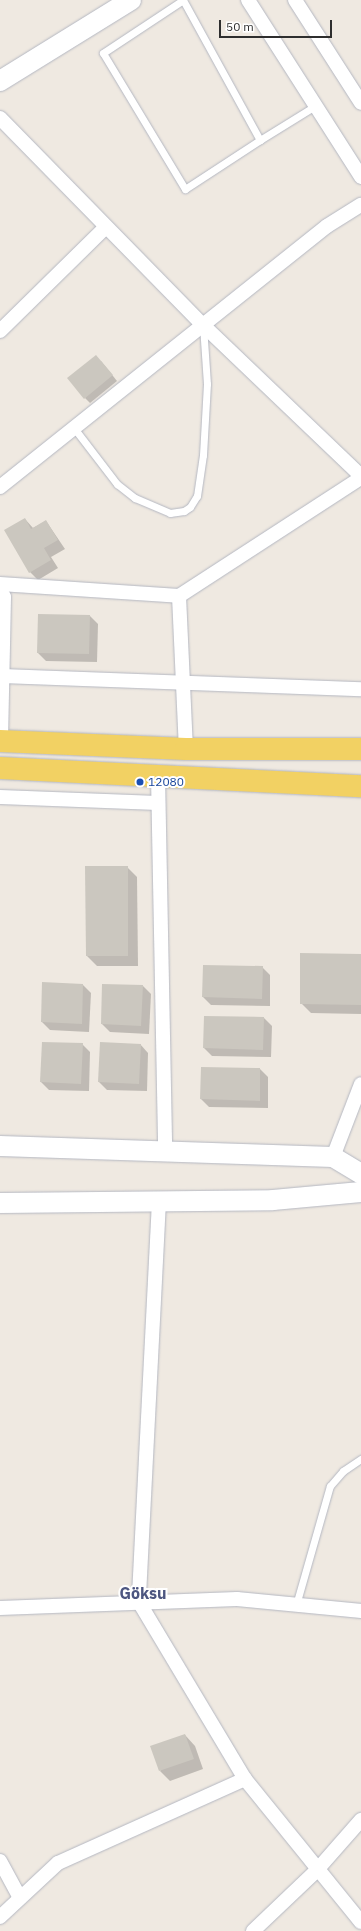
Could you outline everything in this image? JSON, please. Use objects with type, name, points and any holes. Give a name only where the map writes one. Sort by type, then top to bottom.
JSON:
[{"type":"main road","points":[[1,741],[186,749],[361,749]]},
{"type":"main road","points":[[0,768],[361,786]]},
{"type":"street","points":[[0,81],[131,0]]},
{"type":"street","points":[[248,0],[361,177]]},
{"type":"street","points":[[295,0],[361,103]]},
{"type":"street","points":[[0,118],[203,325],[361,477],[179,596],[0,584]]},
{"type":"street","points":[[0,487],[327,226],[361,205]]},
{"type":"street","points":[[0,330],[106,227]]},
{"type":"street","points":[[0,590],[4,597],[1,741]]},
{"type":"street","points":[[179,596],[186,749]]},
{"type":"street","points":[[2,676],[183,684],[361,689]]},
{"type":"street","points":[[158,776],[165,1151]]},
{"type":"street","points":[[0,797],[158,803]]},
{"type":"street","points":[[333,1157],[361,1084]]},
{"type":"street","points":[[0,1146],[333,1157],[361,1174]]},
{"type":"street","points":[[0,1203],[273,1200],[361,1192]]},
{"type":"street","points":[[160,1201],[139,1602],[245,1779],[317,1870],[361,1922]]},
{"type":"street","points":[[0,1608],[238,1599],[361,1611]]},
{"type":"street","points":[[0,1917],[58,1863],[245,1779]]},
{"type":"street","points":[[253,1931],[317,1870],[361,1820]]},
{"type":"street","points":[[0,1861],[20,1898]]},
{"type":"lane","points":[[260,140],[183,0],[104,52],[184,189],[315,106]]},
{"type":"lane","points":[[74,428],[117,484],[135,498],[170,513],[184,511],[190,508],[198,496],[203,455],[207,384],[203,325]]},
{"type":"lane","points":[[296,1605],[330,1486],[343,1471],[361,1459]]},
{"type":"building","points":[[96,355],[113,375],[84,399],[67,378]]},
{"type":"building","points":[[25,518],[31,529],[46,520],[58,540],[44,548],[51,560],[29,573],[4,530]]},
{"type":"building","points":[[38,614],[90,615],[89,654],[37,653]]},
{"type":"building","points":[[85,866],[128,866],[128,956],[86,956]]},
{"type":"building","points":[[300,953],[361,954],[361,1005],[300,1004]]},
{"type":"building","points":[[203,965],[263,966],[262,999],[202,997]]},
{"type":"building","points":[[42,982],[83,984],[82,1024],[41,1022]]},
{"type":"building","points":[[102,984],[143,985],[141,1026],[101,1024]]},
{"type":"building","points":[[204,1016],[264,1017],[263,1050],[203,1048]]},
{"type":"building","points":[[42,1042],[83,1043],[81,1084],[40,1082]]},
{"type":"building","points":[[100,1042],[141,1044],[139,1084],[98,1082]]},
{"type":"building","points":[[201,1067],[260,1068],[260,1101],[200,1099]]},
{"type":"building","points":[[185,1734],[194,1759],[159,1771],[150,1746]]},
{"type":"place","name":"12080","points":[[140,782]]},
{"type":"district","name":"Göksu","points":[[143,1593]]}]
